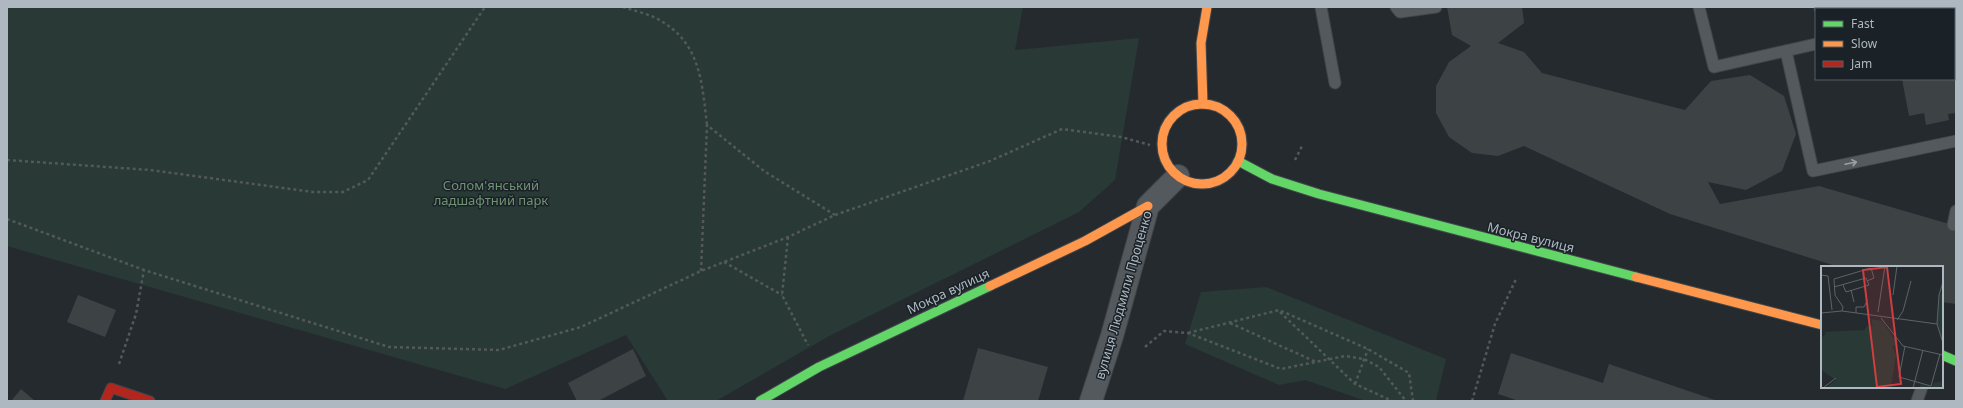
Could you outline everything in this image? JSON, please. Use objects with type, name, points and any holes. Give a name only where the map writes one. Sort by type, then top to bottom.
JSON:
[{"type":"street","points":[[1203,104],[1201,65],[1203,20],[1207,7]]},
{"type":"street","points":[[1203,104],[1215,106],[1226,112],[1235,121],[1241,132],[1242,145],[1238,161],[1225,177],[1214,183],[1202,184],[1189,182],[1178,176],[1169,167],[1164,155],[1162,143],[1164,131],[1170,120],[1179,111],[1190,106],[1203,104]]},
{"type":"street","name":"Мокра вулиця","points":[[1238,161],[1272,179],[1320,194],[1821,324]]},
{"type":"street","name":"вулиця Людмили Проценко","points":[[1091,401],[1112,336],[1148,206],[1178,176]]},
{"type":"street","name":"Мокра вулиця","points":[[760,401],[819,367],[1085,241],[1148,206]]},
{"type":"street","points":[[1943,355],[1956,361]]},
{"type":"street","points":[[105,401],[111,388],[150,401]]},
{"type":"lane","points":[[1322,7],[1335,83]]},
{"type":"lane","points":[[1396,7],[1400,12],[1436,7]]},
{"type":"lane","points":[[1699,7],[1714,67],[1815,44]]},
{"type":"lane","points":[[1786,51],[1813,171],[1956,140]]},
{"type":"lane","points":[[1953,225],[1956,211]]},
{"type":"lane","points":[[1917,401],[1922,388]]},
{"type":"path","points":[[7,160],[150,170],[313,192],[343,192],[368,180],[485,7]]},
{"type":"path","points":[[623,7],[661,21],[687,43],[701,78],[707,125],[701,271]]},
{"type":"path","points":[[707,125],[764,171],[835,215]]},
{"type":"path","points":[[7,219],[144,270],[389,347],[499,350],[581,327],[701,271],[788,237],[835,215],[990,161],[1062,129],[1121,137],[1150,145]]},
{"type":"path","points":[[788,237],[782,295],[819,367]]},
{"type":"path","points":[[724,262],[782,295]]},
{"type":"path","points":[[111,388],[136,314],[144,270]]},
{"type":"path","points":[[1472,401],[1495,324],[1516,279]]},
{"type":"path","points":[[1279,310],[1355,384],[1392,401]]},
{"type":"path","points":[[1188,333],[1279,310],[1368,349],[1409,373],[1413,401]]},
{"type":"path","points":[[1229,323],[1316,362]]},
{"type":"path","points":[[1145,347],[1164,331],[1188,333],[1281,369],[1345,356],[1364,359],[1379,367],[1406,401]]},
{"type":"path","points":[[1355,384],[1368,349]]},
{"type":"green space","name":"Солом'янський ладшафтний парк","points":[[7,7],[1023,7],[1015,50],[1139,38],[1115,180],[1079,212],[831,335],[716,401],[668,401],[626,335],[505,389],[7,246]]},
{"type":"green space","points":[[1266,287],[1446,359],[1436,401],[1366,401],[1305,380],[1279,385],[1185,344],[1201,292]]},
{"type":"building","points":[[1447,7],[1522,7],[1524,23],[1498,43],[1524,52],[1542,73],[1685,110],[1711,81],[1750,75],[1784,96],[1796,134],[1782,171],[1746,190],[1708,182],[1720,204],[1819,186],[1956,226],[1956,304],[1943,302],[1943,266],[1836,266],[1670,214],[1524,146],[1498,156],[1472,153],[1449,137],[1436,113],[1436,86],[1449,62],[1471,46],[1452,35]]},
{"type":"building","points":[[1892,7],[1950,7],[1950,8]]},
{"type":"building","points":[[1955,35],[1956,113],[1948,114],[1949,120],[1926,125],[1924,113],[1909,116],[1902,80],[1955,80]]},
{"type":"building","points":[[78,295],[116,310],[105,337],[67,322]]},
{"type":"building","points":[[978,348],[1048,367],[1038,401],[963,401]]},
{"type":"building","points":[[633,349],[646,376],[598,401],[577,401],[568,383]]},
{"type":"building","points":[[1511,353],[1603,383],[1609,364],[1718,401],[1519,401],[1498,394]]},
{"type":"building","points":[[21,389],[35,401],[11,401]]},
{"type":"traffic: fast","points":[[1238,161],[1272,179],[1319,194],[1636,277]]},
{"type":"traffic: fast","points":[[760,401],[819,367],[990,286]]},
{"type":"traffic: fast","points":[[1943,355],[1956,361]]},
{"type":"traffic: slow","points":[[1203,104],[1201,43],[1207,7]]},
{"type":"traffic: slow","points":[[1202,104],[1217,107],[1230,116],[1239,129],[1242,144],[1239,159],[1230,172],[1217,181],[1202,184],[1187,181],[1174,172],[1165,159],[1162,144],[1165,129],[1174,116],[1187,107],[1202,104]]},
{"type":"traffic: slow","points":[[990,286],[1085,241],[1148,206]]},
{"type":"traffic: slow","points":[[1636,277],[1821,325]]},
{"type":"traffic: jam","points":[[105,401],[111,388],[150,401]]}]
